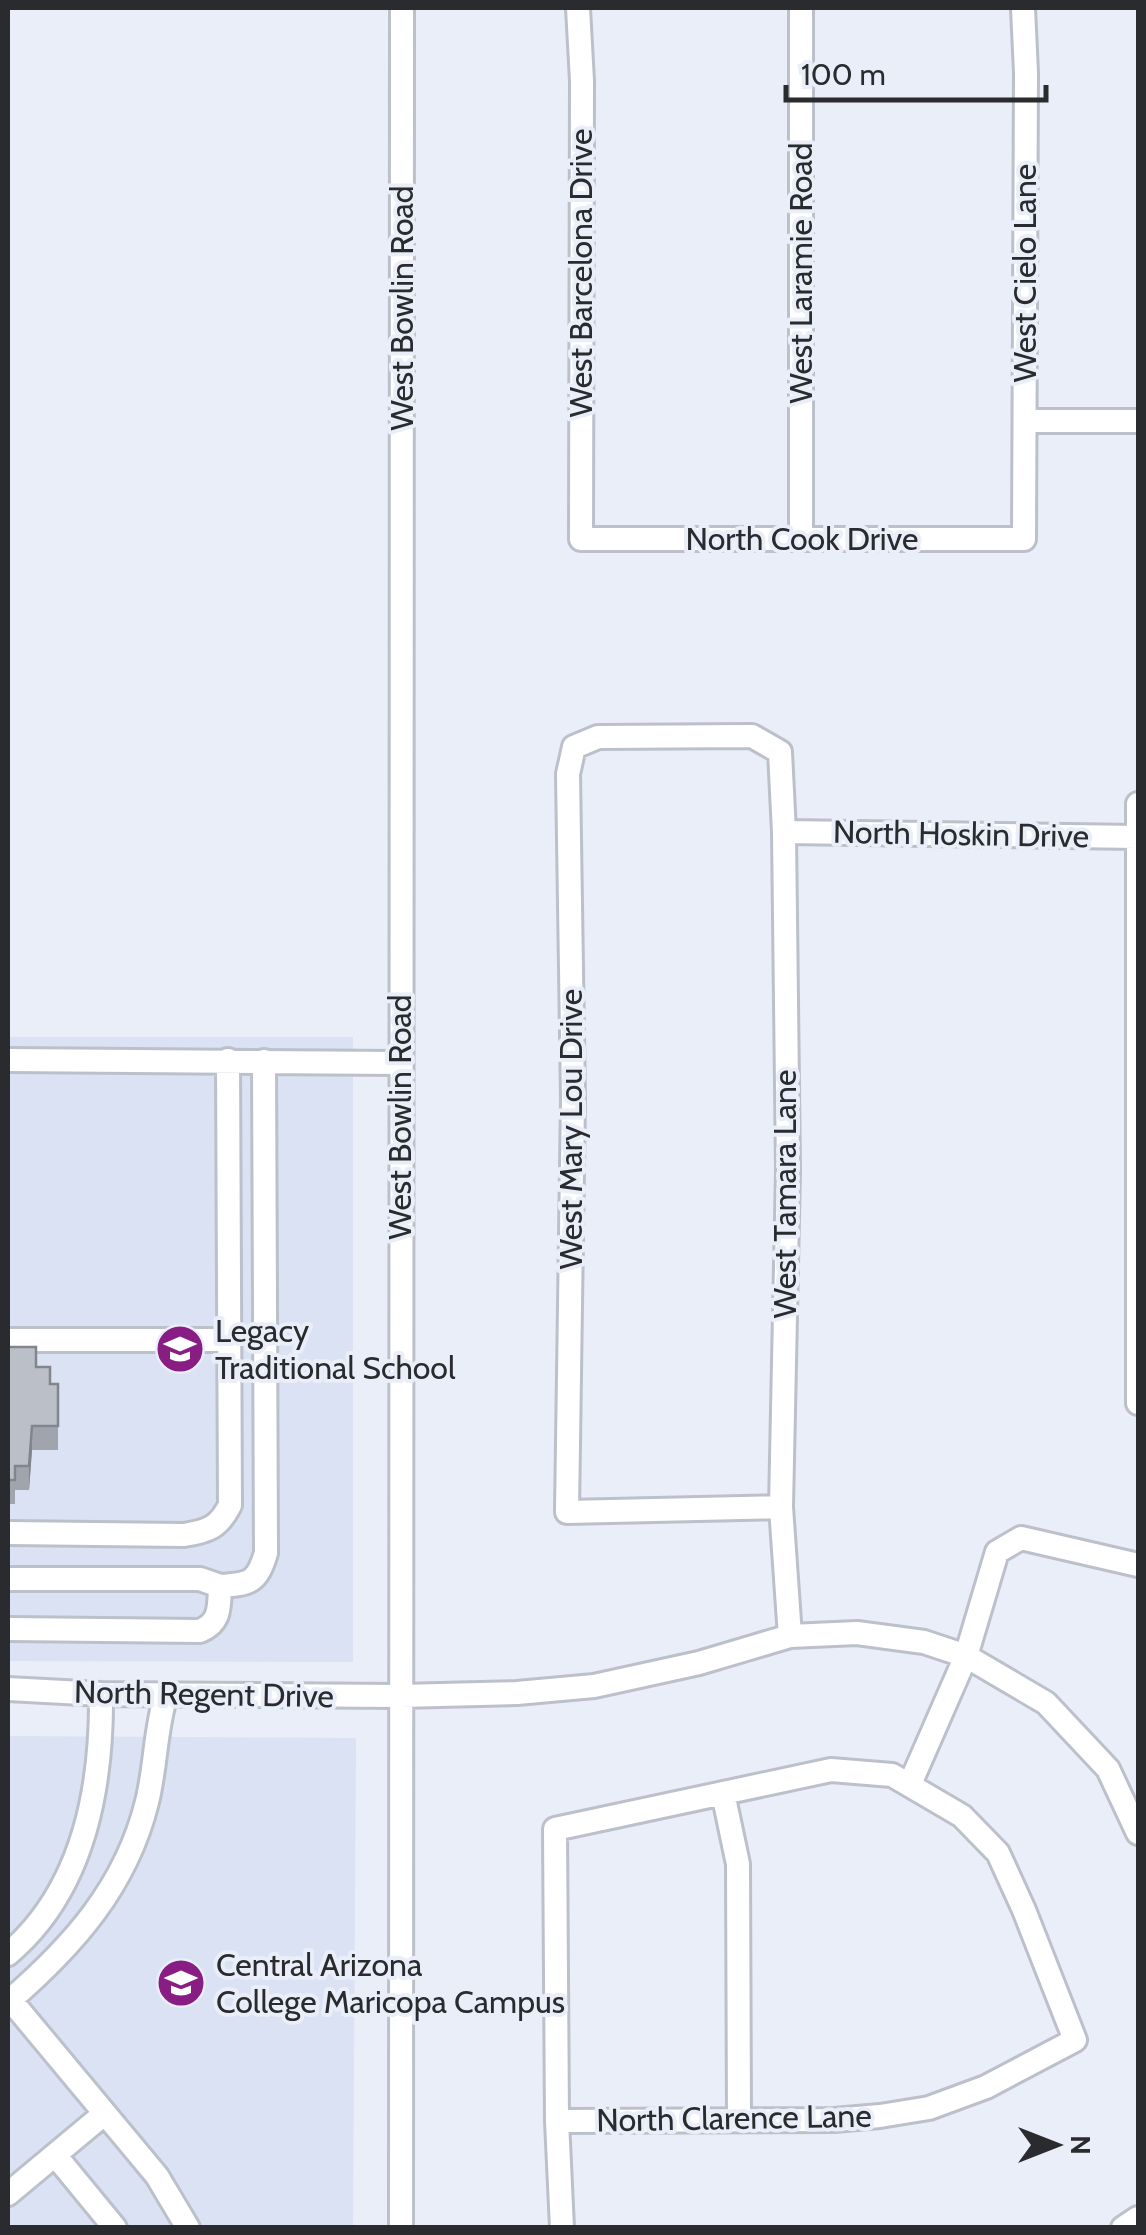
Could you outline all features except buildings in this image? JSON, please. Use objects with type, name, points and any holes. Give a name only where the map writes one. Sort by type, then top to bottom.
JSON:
[{"type":"street","name":"West Bowlin Road","points":[[401,2228],[402,8]]},
{"type":"street","name":"West Barcelona Drive","points":[[578,8],[582,81],[581,539]]},
{"type":"street","name":"West Laramie Road","points":[[800,539],[801,8]]},
{"type":"street","name":"West Cielo Lane","points":[[1022,8],[1026,73],[1024,538]]},
{"type":"street","points":[[1024,420],[1138,421]]},
{"type":"street","name":"North Cook Drive","points":[[581,539],[1024,538]]},
{"type":"street","name":"West Mary Lou Drive","points":[[780,752],[752,736],[598,738],[574,748],[568,774],[574,1099],[567,1512],[781,1507]]},
{"type":"street","name":"West Tamara Lane","points":[[780,752],[788,1170],[781,1507],[790,1636]]},
{"type":"street","points":[[1138,804],[1138,1403]]},
{"type":"street","name":"North Hoskin Drive","points":[[784,832],[1138,836]]},
{"type":"street","points":[[8,1060],[400,1063]]},
{"type":"street","points":[[8,1533],[184,1535],[206,1532],[221,1523],[230,1505],[228,1060]]},
{"type":"street","points":[[8,1578],[200,1579],[220,1586],[245,1584],[260,1574],[266,1553],[264,1061]]},
{"type":"street","points":[[8,1340],[228,1340]]},
{"type":"street","points":[[562,2228],[556,2121],[555,1829],[831,1770],[892,1775],[910,1784],[966,1656],[996,1552],[1021,1538],[1138,1565]]},
{"type":"street","points":[[8,1629],[200,1631],[213,1625],[219,1613],[220,1586]]},
{"type":"street","name":"North Regent Drive","points":[[8,1689],[102,1694],[401,1696],[594,1686],[700,1663],[790,1636],[857,1633],[924,1642],[966,1656],[1046,1703],[1108,1769],[1137,1828]]},
{"type":"street","points":[[8,1954],[51,1904],[84,1833],[100,1771],[102,1694]]},
{"type":"street","points":[[166,1695],[156,1726],[148,1800],[129,1856],[78,1936],[8,2000],[157,2176],[188,2228]]},
{"type":"street","name":"North Clarence Lane","points":[[556,2121],[834,2120],[928,2108],[986,2087],[1075,2040],[998,1853],[962,1816],[910,1784]]},
{"type":"street","points":[[723,1792],[738,1864],[739,2120]]},
{"type":"street","points":[[8,2194],[104,2114]]},
{"type":"street","points":[[54,2155],[116,2228]]},
{"type":"street","points":[[1123,2228],[1138,2218]]},
{"type":"shaded area","name":"Legacy Traditional School","points":[[8,1037],[353,1037],[353,1662],[8,1661]]},
{"type":"shaded area","name":"Central Arizona College Maricopa Campus","points":[[8,1736],[356,1738],[353,2227],[8,2228]]},
{"type":"place","name":"Legacy Traditional School","points":[[180,1349]]},
{"type":"place","name":"Central Arizona College Maricopa Campus","points":[[181,1983]]}]
